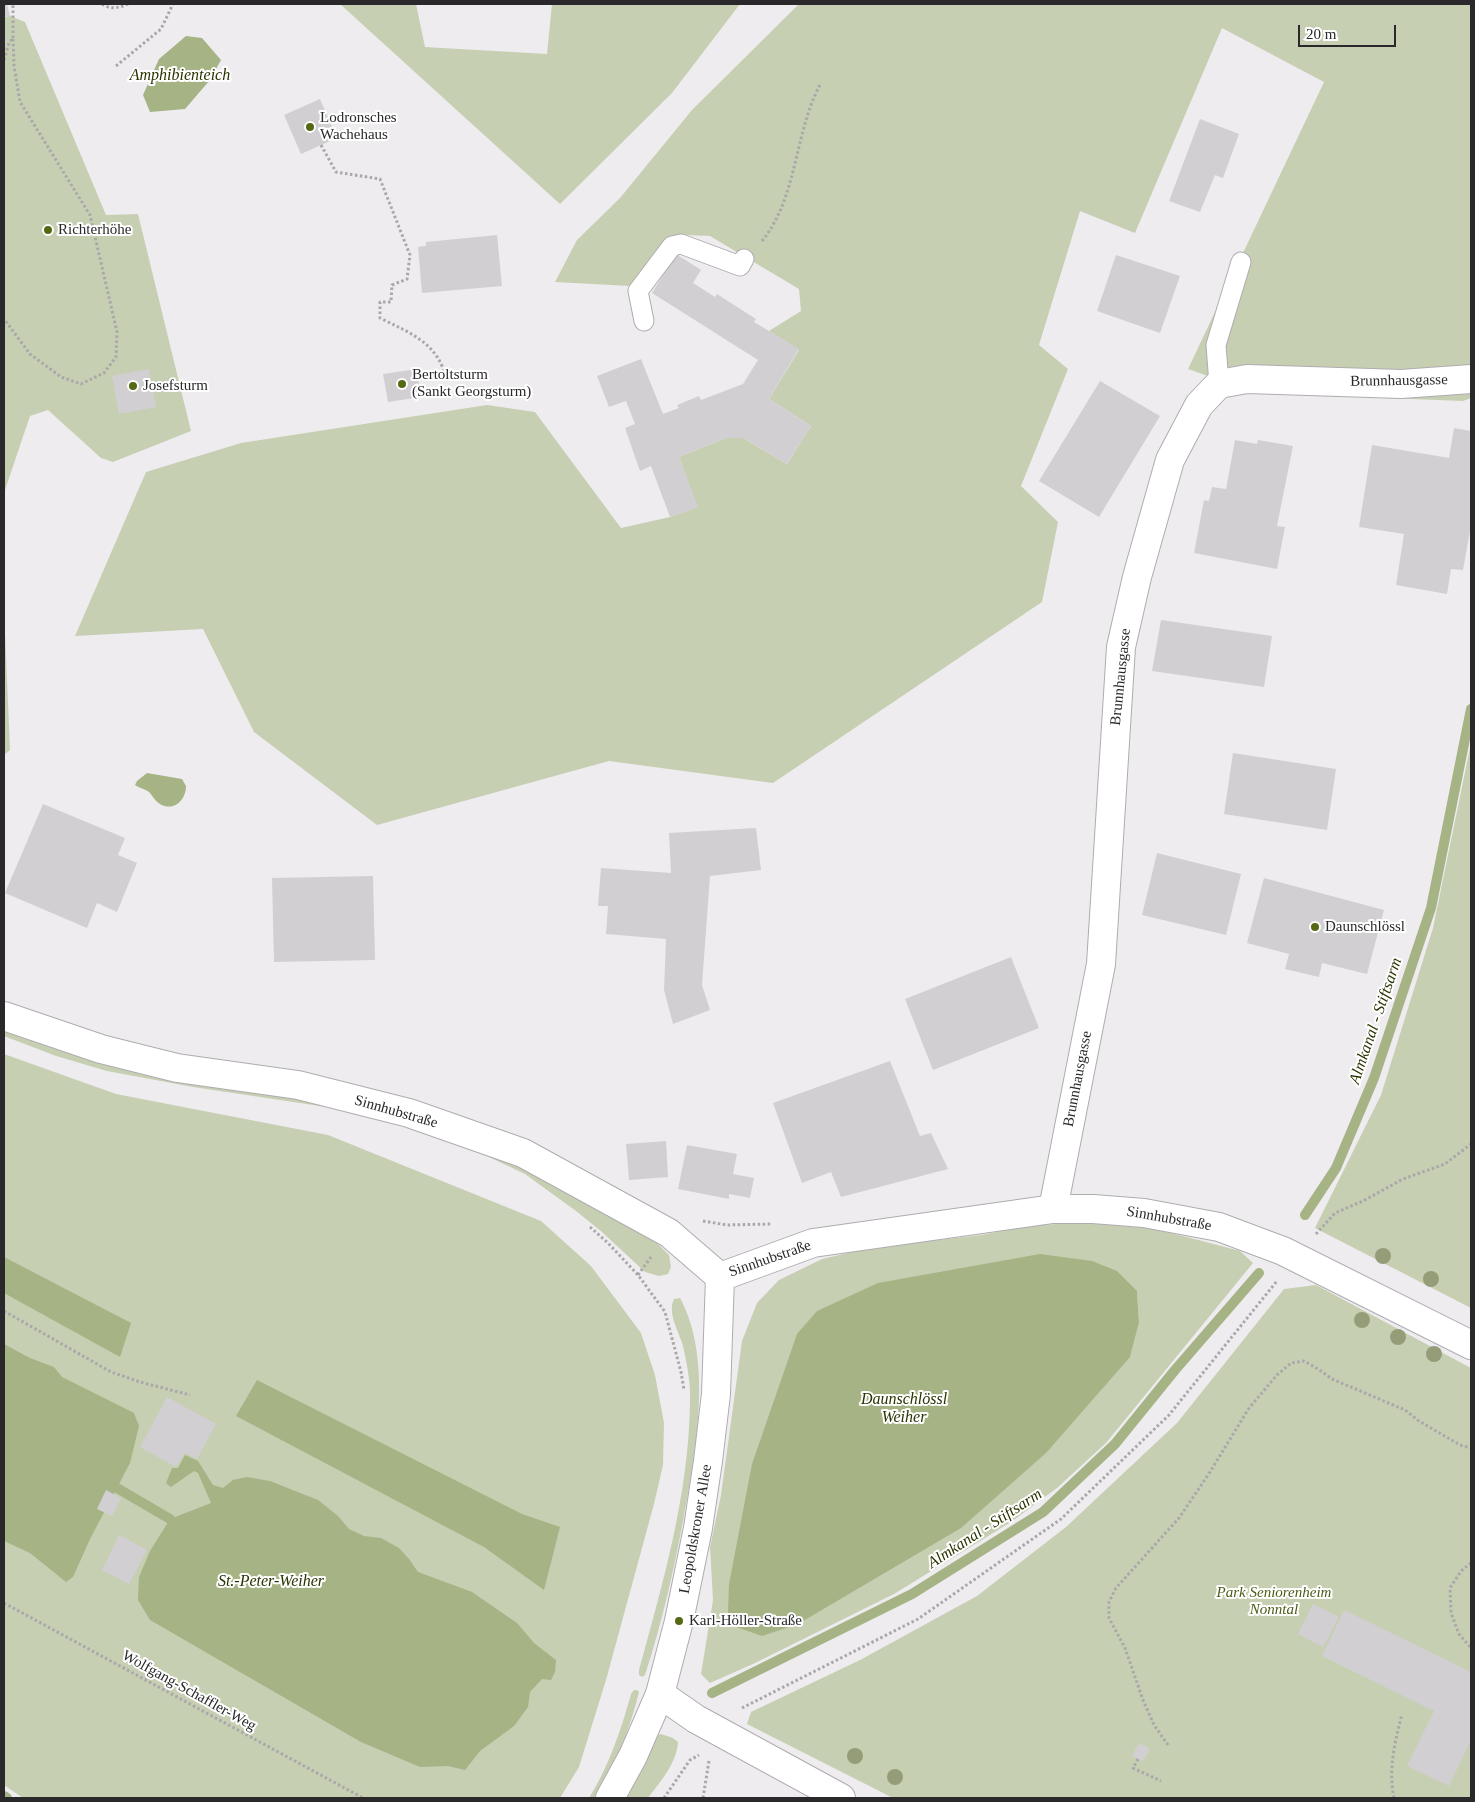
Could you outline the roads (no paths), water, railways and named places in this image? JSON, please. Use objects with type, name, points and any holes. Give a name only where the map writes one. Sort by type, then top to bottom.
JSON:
[{"type":"street","name":"Brunnhausgasse","points":[[1053,1210],[1102,964],[1121,647],[1137,577],[1170,460],[1199,405],[1220,384],[1247,379],[1401,384],[1471,379]]},
{"type":"street","name":"Sinnhubstraße","points":[[4,1016],[101,1049],[177,1068],[298,1085],[409,1113],[523,1153],[669,1233],[720,1277],[813,1243],[1053,1210],[1093,1209],[1144,1213],[1219,1228],[1283,1251],[1471,1345]]},
{"type":"street","name":"Leopoldskroner Allee","points":[[610,1798],[633,1756],[660,1694],[679,1621],[698,1528],[716,1394],[720,1277]]},
{"type":"street","points":[[660,1694],[696,1719],[841,1798]]},
{"type":"lane","points":[[644,321],[638,291],[672,246],[681,244],[740,266],[744,259]]},
{"type":"lane","points":[[1220,384],[1216,345],[1241,262]]},
{"type":"water","name":"Amphibienteich","points":[[186,36],[202,38],[221,60],[210,80],[185,109],[150,112],[143,95],[159,59]]},
{"type":"water","points":[[147,773],[182,779],[186,786],[184,796],[174,806],[170,807],[158,803],[149,792],[135,785]]},
{"type":"water","name":"Daunschlössl Weiher","points":[[1040,1254],[1092,1261],[1117,1271],[1137,1291],[1139,1323],[1130,1357],[1046,1453],[961,1528],[798,1624],[762,1636],[739,1628],[728,1613],[729,1584],[752,1464],[797,1334],[817,1311],[878,1283]]},
{"type":"water","points":[[4,1257],[131,1323],[120,1357],[4,1293]]},
{"type":"water","points":[[4,1344],[30,1358],[54,1367],[62,1377],[134,1413],[139,1426],[130,1463],[90,1539],[73,1577],[66,1582],[30,1553],[4,1541]]},
{"type":"water","points":[[257,1380],[522,1514],[560,1527],[544,1590],[484,1547],[236,1416]]},
{"type":"water","name":"St.-Peter-Weiher","points":[[185,1455],[198,1461],[213,1485],[223,1488],[233,1480],[247,1477],[270,1481],[318,1500],[338,1516],[349,1529],[364,1536],[381,1538],[399,1548],[418,1572],[472,1592],[517,1623],[534,1643],[556,1660],[555,1672],[551,1680],[542,1679],[530,1692],[528,1707],[514,1726],[480,1751],[465,1770],[448,1766],[420,1767],[361,1742],[150,1620],[138,1600],[139,1577],[150,1551],[170,1519],[211,1503],[198,1473],[194,1471],[171,1487],[166,1483],[172,1468],[178,1468]]},
{"type":"waterway","name":"Almkanal - Stiftsarm","points":[[1305,1215],[1336,1168],[1374,1078],[1431,908],[1471,709]]},
{"type":"waterway","name":"Almkanal - Stiftsarm","points":[[712,1693],[912,1594],[1043,1512],[1115,1444],[1175,1370],[1259,1273]]},
{"type":"waterway","points":[[117,1488],[170,1519]]},
{"type":"place","name":"Lodronsches Wachehaus","points":[[310,127]]},
{"type":"place","name":"Richterhöhe","points":[[48,230]]},
{"type":"place","name":"Bertoltsturm (Sankt Georgsturm)","points":[[402,384]]},
{"type":"place","name":"Josefsturm","points":[[133,386]]},
{"type":"place","name":"Daunschlössl","points":[[1315,927]]},
{"type":"place","name":"Karl-Höller-Straße","points":[[679,1621]]},
{"type":"park label","name":"Park Seniorenheim Nonntal","points":[[1274,1602]]}]
